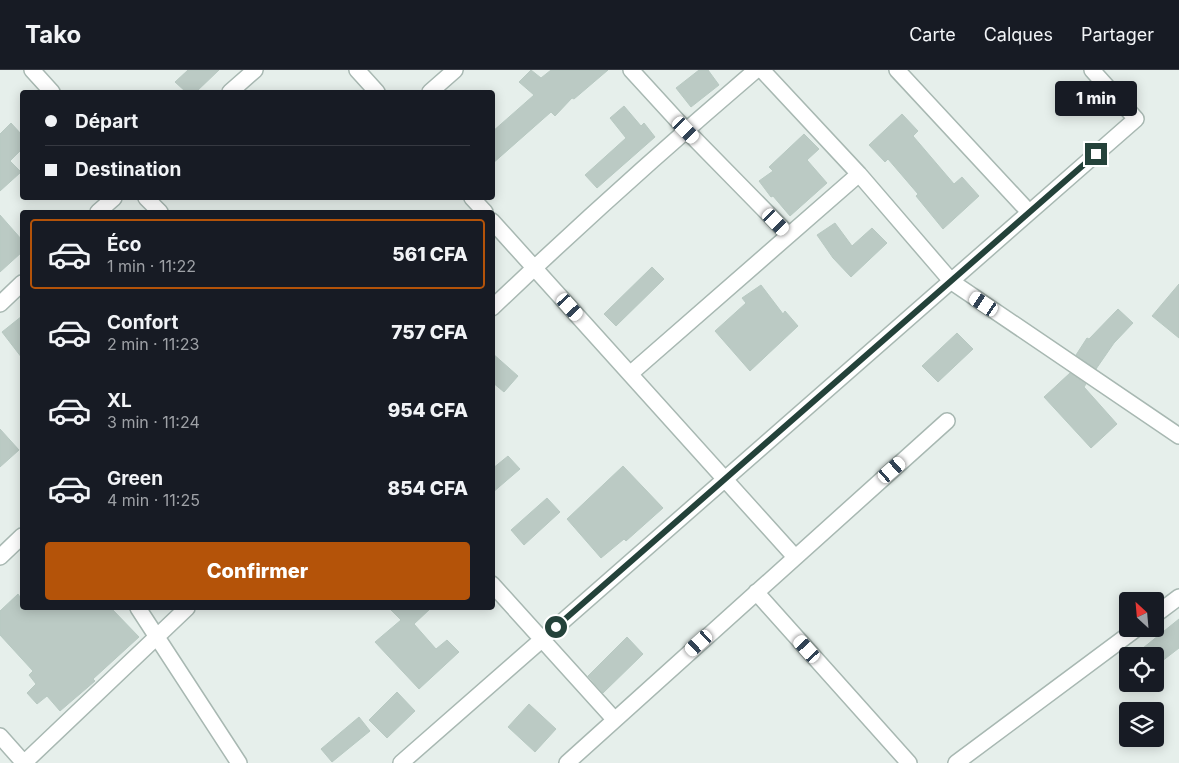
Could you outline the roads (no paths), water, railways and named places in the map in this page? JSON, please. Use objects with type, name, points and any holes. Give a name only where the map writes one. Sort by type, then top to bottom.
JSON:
[{"type":"street","points":[[32,70],[50,90]]},
{"type":"street","points":[[232,90],[255,70]]},
{"type":"street","points":[[356,70],[375,90]]},
{"type":"street","points":[[432,90],[455,70]]},
{"type":"street","points":[[631,70],[686,130],[789,235]]},
{"type":"street","points":[[495,305],[534,267],[686,130],[756,70]]},
{"type":"street","points":[[762,70],[859,174],[952,282],[1179,436]]},
{"type":"street","points":[[897,70],[1029,212]]},
{"type":"street","points":[[401,763],[1136,119],[1092,70]]},
{"type":"street","points":[[630,374],[859,174]]},
{"type":"street","points":[[100,210],[112,200]]},
{"type":"street","points":[[148,200],[158,210]]},
{"type":"street","points":[[474,200],[483,210]]},
{"type":"street","points":[[495,224],[795,557]]},
{"type":"street","points":[[0,304],[20,285]]},
{"type":"street","points":[[566,763],[947,421]]},
{"type":"street","points":[[0,556],[20,538]]},
{"type":"street","points":[[495,587],[614,719]]},
{"type":"street","points":[[756,592],[909,763]]},
{"type":"street","points":[[1164,608],[1179,597]]},
{"type":"street","points":[[139,610],[239,763]]},
{"type":"street","points":[[0,736],[24,763],[185,610]]},
{"type":"street","points":[[956,763],[1124,638]]}]
